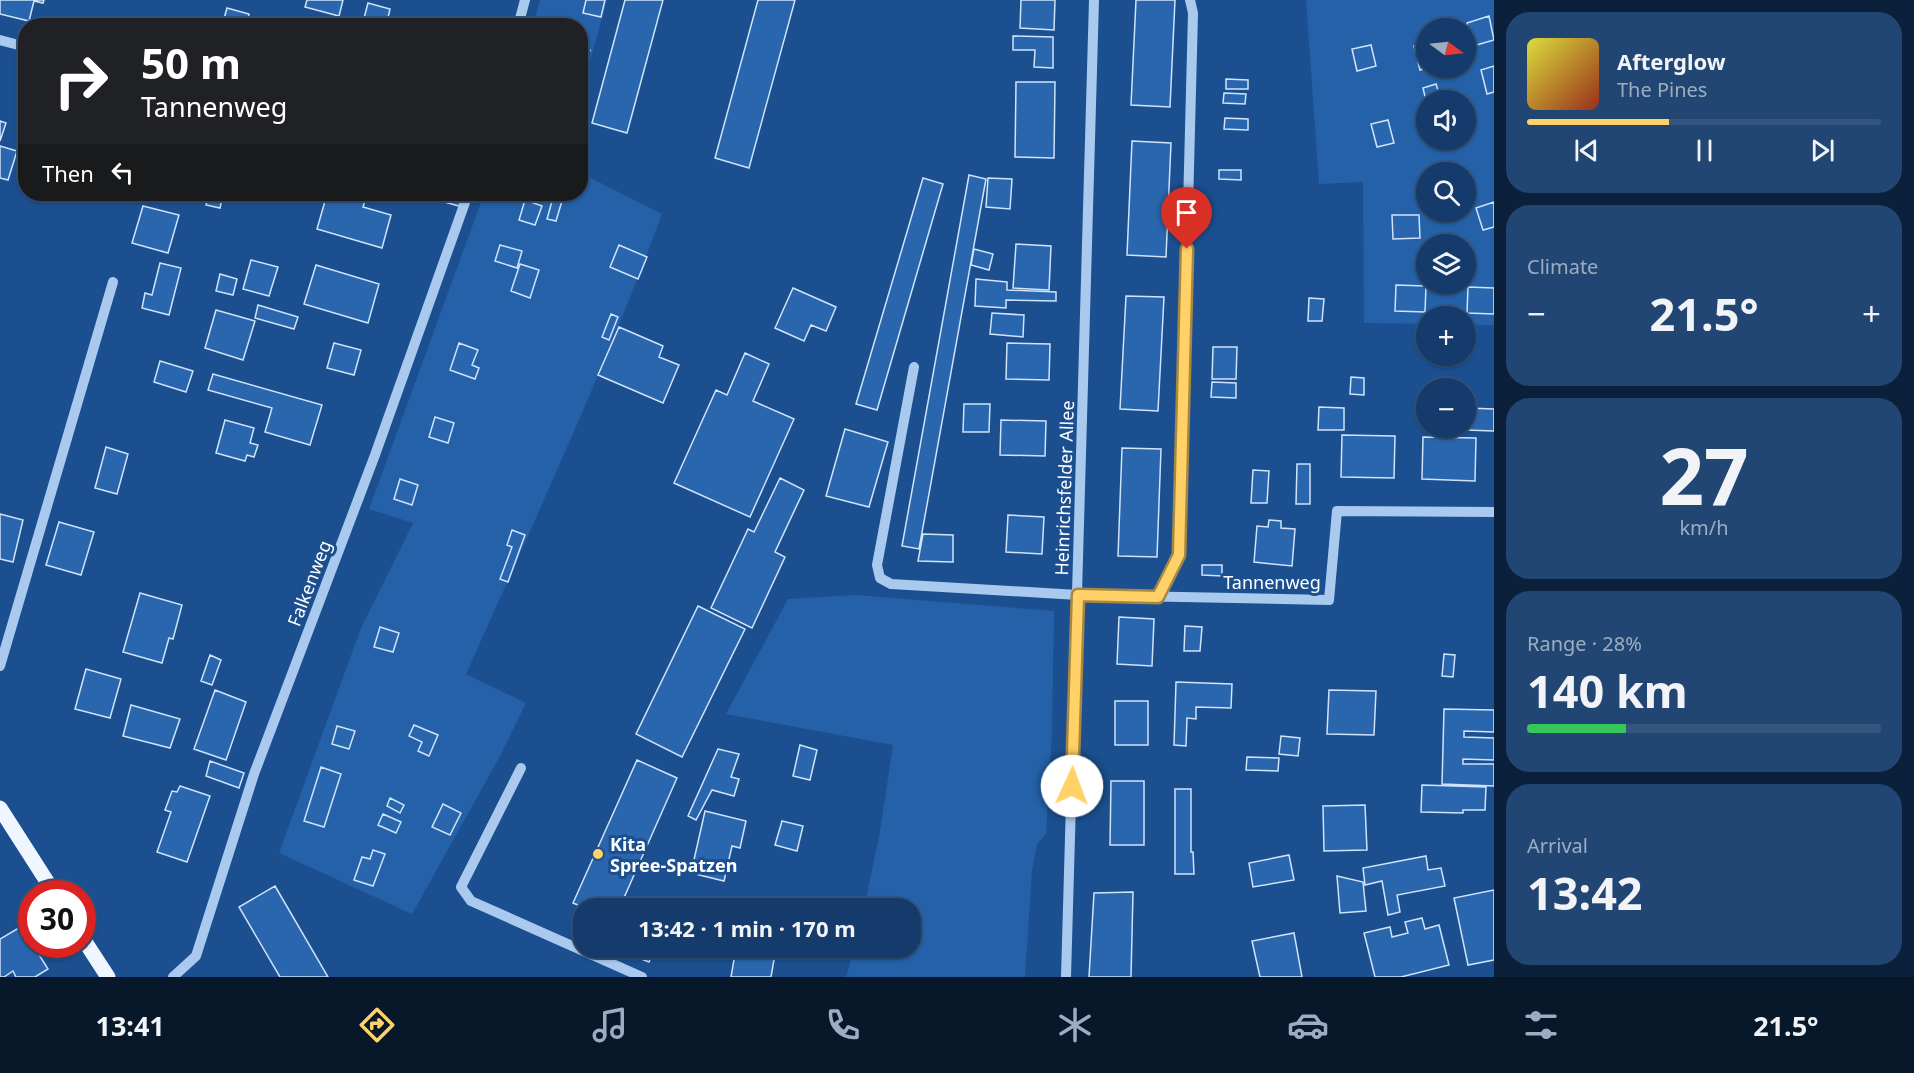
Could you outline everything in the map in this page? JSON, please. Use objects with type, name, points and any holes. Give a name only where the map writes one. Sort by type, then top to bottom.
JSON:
[{"type":"main road","points":[[0,808],[46,880]]},
{"type":"main road","points":[[96,958],[108,977]]},
{"type":"street","points":[[520,18],[525,0]]},
{"type":"street","name":"Heinrichsfelder Allee","points":[[1066,977],[1094,0]]},
{"type":"street","points":[[1158,597],[1179,555],[1193,13],[1190,0]]},
{"type":"street","points":[[0,40],[18,45]]},
{"type":"street","name":"Falkenweg","points":[[173,977],[196,956],[254,774],[375,455],[466,201]]},
{"type":"street","points":[[0,666],[113,282]]},
{"type":"street","name":"Tannenweg","points":[[914,367],[877,565],[880,578],[891,584],[1078,595],[1329,600],[1337,511],[1494,512]]},
{"type":"street","points":[[521,768],[461,887],[471,902],[642,977]]},
{"type":"shaded area","points":[[540,0],[607,0],[588,69],[588,18],[535,18]]},
{"type":"shaded area","points":[[1306,0],[1494,0],[1494,325],[1476,325],[1476,306],[1416,306],[1416,324],[1364,323],[1363,182],[1319,184]]},
{"type":"shaded area","points":[[588,177],[662,214],[640,273],[543,503],[466,674],[526,703],[500,756],[412,914],[279,853],[361,628],[413,523],[369,509],[481,201],[588,201]]},
{"type":"shaded area","points":[[855,595],[1054,611],[1052,730],[1046,834],[1037,844],[1032,871],[1025,977],[846,977],[851,958],[921,958],[921,898],[866,898],[880,831],[893,745],[726,714],[788,599]]},
{"type":"building","points":[[0,0],[44,0],[43,3],[34,1],[30,18],[18,18],[0,14]]},
{"type":"building","points":[[307,0],[343,0],[339,16],[305,7]]},
{"type":"building","points":[[586,0],[605,0],[601,17],[583,13]]},
{"type":"building","points":[[625,0],[663,0],[627,133],[592,123]]},
{"type":"building","points":[[758,0],[795,0],[749,168],[715,158]]},
{"type":"building","points":[[1021,0],[1055,0],[1054,30],[1020,28]]},
{"type":"building","points":[[1136,0],[1175,0],[1170,107],[1131,105]]},
{"type":"building","points":[[368,3],[390,9],[388,18],[364,18]]},
{"type":"building","points":[[227,8],[249,14],[248,18],[224,18]]},
{"type":"building","points":[[1489,16],[1494,40],[1476,45],[1476,20]]},
{"type":"building","points":[[1013,36],[1053,37],[1053,68],[1034,67],[1035,50],[1013,50]]},
{"type":"building","points":[[1371,45],[1376,66],[1357,71],[1352,49]]},
{"type":"building","points":[[1494,66],[1494,92],[1487,94],[1481,70]]},
{"type":"building","points":[[1226,79],[1248,80],[1248,89],[1226,89]]},
{"type":"building","points":[[1016,82],[1055,82],[1054,158],[1015,157]]},
{"type":"building","points":[[1436,84],[1438,90],[1423,90],[1423,88]]},
{"type":"building","points":[[1224,93],[1246,94],[1245,104],[1223,103]]},
{"type":"building","points":[[1225,118],[1248,119],[1248,130],[1224,129]]},
{"type":"building","points":[[1388,120],[1394,143],[1377,147],[1371,124]]},
{"type":"building","points":[[0,121],[6,123],[0,141]]},
{"type":"building","points":[[1132,141],[1171,143],[1166,257],[1127,255]]},
{"type":"building","points":[[0,146],[17,151],[8,180],[0,178]]},
{"type":"building","points":[[1219,170],[1241,170],[1241,180],[1219,179]]},
{"type":"building","points":[[969,175],[986,179],[919,549],[902,546]]},
{"type":"building","points":[[923,178],[943,184],[877,410],[856,404]]},
{"type":"building","points":[[988,178],[1012,179],[1010,209],[986,207]]},
{"type":"building","points":[[207,201],[222,201],[220,208],[206,205]]},
{"type":"building","points":[[325,201],[365,201],[363,207],[391,215],[382,248],[317,229]]},
{"type":"building","points":[[440,201],[461,201],[459,206]]},
{"type":"building","points":[[525,201],[542,206],[535,225],[519,220]]},
{"type":"building","points":[[552,201],[562,201],[556,221],[547,219]]},
{"type":"building","points":[[1494,202],[1494,227],[1483,230],[1476,208]]},
{"type":"building","points":[[143,206],[179,215],[168,253],[132,243]]},
{"type":"building","points":[[1392,215],[1416,215],[1416,222],[1419,222],[1420,234],[1416,234],[1416,238],[1393,239]]},
{"type":"building","points":[[1016,244],[1051,246],[1049,290],[1013,288]]},
{"type":"building","points":[[500,245],[522,251],[517,268],[495,261]]},
{"type":"building","points":[[619,245],[647,257],[638,279],[610,267]]},
{"type":"building","points":[[974,249],[993,254],[989,270],[971,265]]},
{"type":"building","points":[[251,260],[278,267],[269,296],[243,289]]},
{"type":"building","points":[[160,263],[181,268],[169,315],[142,308],[145,293],[152,295]]},
{"type":"building","points":[[520,264],[539,270],[530,298],[511,291]]},
{"type":"building","points":[[316,265],[379,284],[368,323],[304,304]]},
{"type":"building","points":[[220,274],[237,279],[233,295],[216,291]]},
{"type":"building","points":[[976,279],[1007,282],[1007,290],[1056,292],[1056,301],[1006,300],[1006,308],[975,306]]},
{"type":"building","points":[[1396,285],[1416,286],[1416,294],[1426,294],[1425,306],[1416,306],[1416,312],[1395,311]]},
{"type":"building","points":[[1476,287],[1494,288],[1494,314],[1476,313],[1476,306],[1467,306],[1468,294],[1476,294]]},
{"type":"building","points":[[793,288],[836,307],[826,331],[811,325],[804,341],[775,328]]},
{"type":"building","points":[[1126,296],[1164,297],[1158,411],[1120,409]]},
{"type":"building","points":[[1309,298],[1324,299],[1322,321],[1308,321]]},
{"type":"building","points":[[258,305],[298,317],[294,329],[255,318]]},
{"type":"building","points":[[216,310],[255,321],[243,360],[205,348]]},
{"type":"building","points":[[992,313],[1024,315],[1023,337],[990,334]]},
{"type":"building","points":[[611,314],[618,317],[609,340],[602,337]]},
{"type":"building","points":[[619,327],[663,346],[659,357],[679,365],[663,403],[598,375]]},
{"type":"building","points":[[334,343],[361,350],[354,375],[327,368]]},
{"type":"building","points":[[459,343],[478,350],[472,365],[479,368],[475,379],[450,370]]},
{"type":"building","points":[[1007,343],[1050,344],[1049,380],[1006,379]]},
{"type":"building","points":[[1213,347],[1237,347],[1236,379],[1212,379]]},
{"type":"building","points":[[745,353],[769,364],[753,401],[794,419],[750,517],[674,483],[716,390],[727,395]]},
{"type":"building","points":[[160,361],[193,371],[186,392],[154,382]]},
{"type":"building","points":[[213,374],[322,405],[310,445],[265,432],[272,408],[208,390]]},
{"type":"building","points":[[1351,377],[1364,378],[1364,395],[1350,394]]},
{"type":"building","points":[[1212,382],[1236,383],[1236,398],[1211,397]]},
{"type":"building","points":[[964,404],[990,404],[989,432],[963,432]]},
{"type":"building","points":[[1319,407],[1344,408],[1344,430],[1318,430]]},
{"type":"building","points":[[1476,408],[1494,409],[1494,431],[1476,430]]},
{"type":"building","points":[[435,417],[454,423],[448,443],[429,437]]},
{"type":"building","points":[[225,420],[254,428],[250,443],[258,445],[254,457],[247,455],[245,461],[216,453]]},
{"type":"building","points":[[1001,420],[1046,421],[1045,456],[1000,455]]},
{"type":"building","points":[[845,429],[888,442],[869,507],[826,496]]},
{"type":"building","points":[[1342,435],[1395,436],[1394,478],[1341,477]]},
{"type":"building","points":[[1423,438],[1476,438],[1475,481],[1422,479]]},
{"type":"building","points":[[106,447],[128,454],[117,494],[95,488]]},
{"type":"building","points":[[1122,448],[1161,449],[1157,557],[1118,556]]},
{"type":"building","points":[[1297,464],[1310,464],[1310,504],[1296,504]]},
{"type":"building","points":[[1253,470],[1269,471],[1267,503],[1251,503]]},
{"type":"building","points":[[780,478],[804,490],[775,552],[785,557],[752,628],[711,608],[748,529],[754,532]]},
{"type":"building","points":[[400,479],[418,485],[412,505],[394,499]]},
{"type":"building","points":[[0,514],[23,520],[13,562],[0,559]]},
{"type":"building","points":[[1008,515],[1044,517],[1042,554],[1006,552]]},
{"type":"building","points":[[1269,520],[1281,521],[1281,528],[1295,529],[1292,566],[1254,562],[1257,526],[1268,527]]},
{"type":"building","points":[[59,522],[94,532],[81,575],[46,565]]},
{"type":"building","points":[[512,530],[525,535],[508,582],[500,579],[512,547],[507,545]]},
{"type":"building","points":[[923,534],[953,535],[953,562],[918,561]]},
{"type":"building","points":[[1202,565],[1222,565],[1222,576],[1202,575]]},
{"type":"building","points":[[140,593],[182,605],[173,639],[169,638],[162,663],[123,652]]},
{"type":"building","points":[[698,606],[745,629],[682,757],[636,734]]},
{"type":"building","points":[[1119,617],[1154,619],[1152,666],[1117,664]]},
{"type":"building","points":[[1185,626],[1202,627],[1200,651],[1184,651]]},
{"type":"building","points":[[380,627],[399,633],[393,652],[374,647]]},
{"type":"building","points":[[1444,654],[1455,655],[1453,677],[1442,676]]},
{"type":"building","points":[[210,655],[221,660],[212,685],[201,681]]},
{"type":"building","points":[[86,669],[121,679],[110,718],[75,709]]},
{"type":"building","points":[[1176,682],[1232,684],[1231,708],[1196,707],[1196,719],[1187,718],[1186,746],[1174,745]]},
{"type":"building","points":[[215,690],[246,702],[226,760],[194,749]]},
{"type":"building","points":[[1329,690],[1376,691],[1374,735],[1327,734]]},
{"type":"building","points":[[1115,701],[1148,701],[1148,745],[1115,745]]},
{"type":"building","points":[[131,705],[180,719],[170,748],[123,736]]},
{"type":"building","points":[[1444,709],[1494,710],[1494,732],[1464,731],[1464,737],[1494,738],[1494,760],[1463,759],[1463,764],[1494,764],[1494,786],[1442,784]]},
{"type":"building","points":[[414,725],[438,735],[429,756],[418,751],[422,742],[409,736]]},
{"type":"building","points":[[337,726],[355,731],[349,749],[332,744]]},
{"type":"building","points":[[1281,736],[1300,738],[1298,756],[1279,754]]},
{"type":"building","points":[[800,745],[817,750],[810,780],[793,776]]},
{"type":"building","points":[[718,749],[739,754],[731,777],[739,779],[734,796],[712,790],[696,820],[688,816]]},
{"type":"building","points":[[1247,757],[1279,758],[1278,771],[1246,770]]},
{"type":"building","points":[[637,760],[677,778],[624,898],[575,898]]},
{"type":"building","points":[[210,761],[244,773],[239,788],[206,776]]},
{"type":"building","points":[[321,767],[341,774],[324,827],[304,821]]},
{"type":"building","points":[[1111,781],[1144,781],[1144,845],[1110,845]]},
{"type":"building","points":[[1422,785],[1486,787],[1485,810],[1463,810],[1463,813],[1421,812]]},
{"type":"building","points":[[180,786],[210,796],[187,862],[157,852],[171,812],[165,810],[172,791],[177,792]]},
{"type":"building","points":[[1175,789],[1191,789],[1191,852],[1193,852],[1194,874],[1175,874]]},
{"type":"building","points":[[390,798],[404,805],[400,813],[387,806]]},
{"type":"building","points":[[443,804],[461,813],[450,835],[432,827]]},
{"type":"building","points":[[1365,805],[1367,850],[1324,851],[1323,806]]},
{"type":"building","points":[[705,811],[746,821],[740,848],[732,846],[724,881],[691,873]]},
{"type":"building","points":[[383,814],[401,822],[396,833],[378,825]]},
{"type":"building","points":[[782,821],[803,826],[797,851],[775,845]]},
{"type":"building","points":[[373,850],[385,854],[373,886],[354,880],[362,857],[370,859]]},
{"type":"building","points":[[1289,855],[1294,880],[1253,887],[1249,863]]},
{"type":"building","points":[[1426,856],[1428,870],[1441,868],[1445,886],[1397,895],[1400,912],[1388,915],[1382,881],[1365,885],[1363,868]]},
{"type":"building","points":[[1337,876],[1363,882],[1366,911],[1340,913]]},
{"type":"building","points":[[275,886],[328,977],[280,977],[239,907]]},
{"type":"building","points":[[1494,890],[1494,960],[1468,965],[1454,898]]},
{"type":"building","points":[[1133,892],[1131,977],[1089,977],[1094,893]]},
{"type":"building","points":[[1422,918],[1425,929],[1439,925],[1449,965],[1401,977],[1375,977],[1364,933],[1390,927],[1392,937],[1408,933],[1405,922]]},
{"type":"building","points":[[18,928],[18,958],[41,958],[48,969],[35,977],[16,977],[13,971],[0,977],[0,939]]},
{"type":"building","points":[[1294,933],[1302,977],[1260,977],[1252,941]]},
{"type":"building","points":[[639,958],[651,958],[649,962]]},
{"type":"building","points":[[734,958],[774,958],[771,977],[731,977]]},
{"type":"place","name":"Kita Spree-Spatzen","points":[[598,854]]},
{"type":"route","points":[[1072,786],[1078,595],[1158,597],[1179,555],[1187,249]]}]
